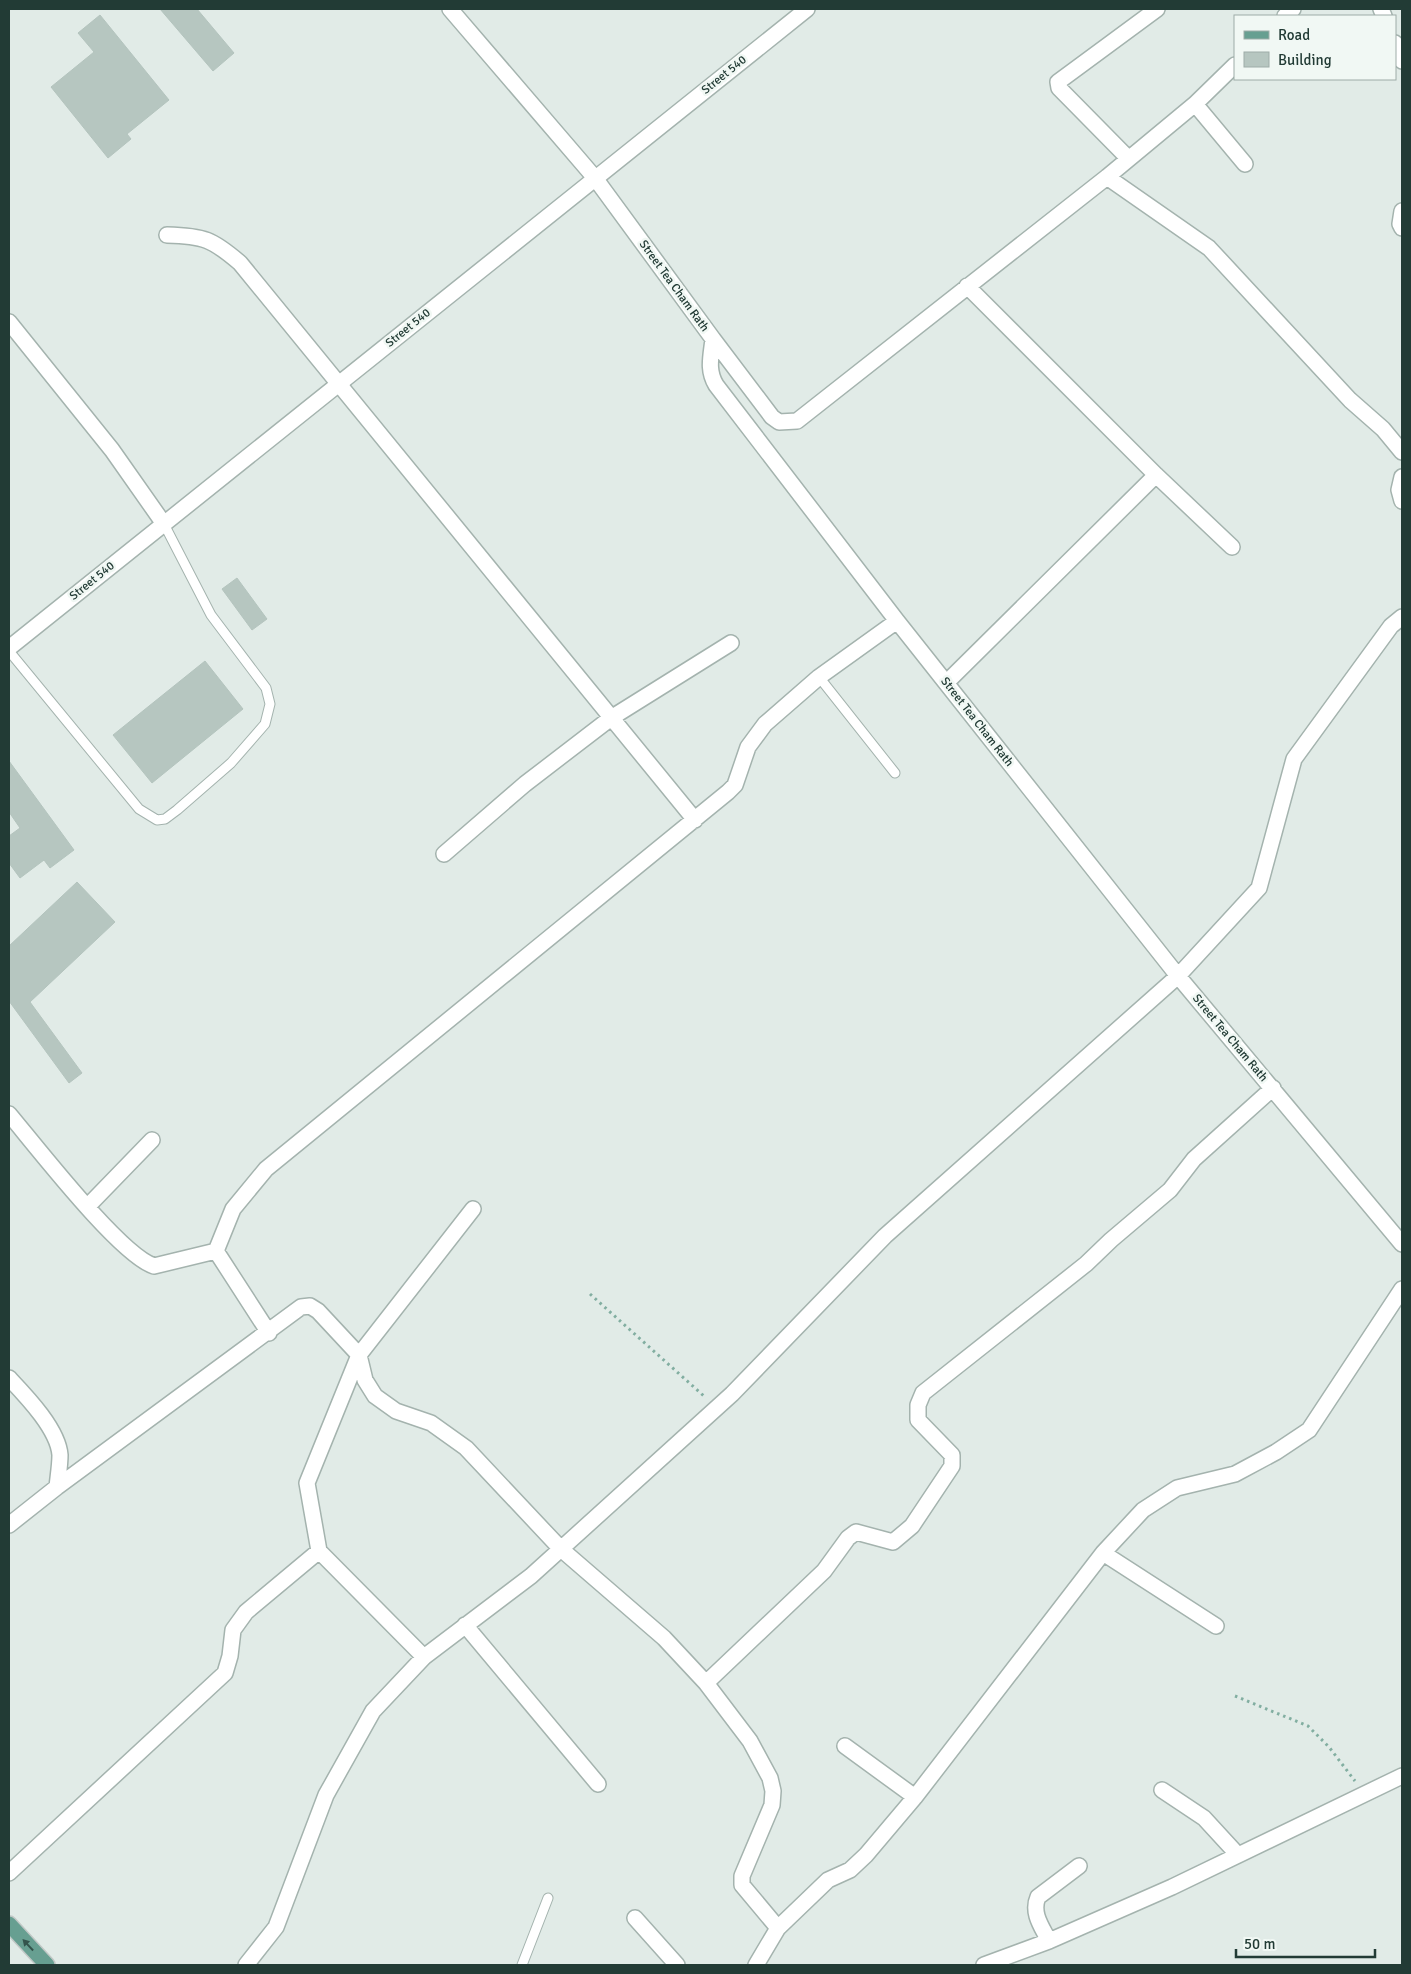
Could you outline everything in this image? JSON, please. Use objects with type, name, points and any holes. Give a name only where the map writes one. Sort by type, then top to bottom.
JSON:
[{"type":"main road","points":[[9,1924],[47,1965]]},
{"type":"street","name":"Street Tea Cham Rath","points":[[450,9],[595,178],[714,339],[709,365],[716,385],[897,621],[1178,976],[1402,1244]]},
{"type":"street","name":"Street 540","points":[[9,649],[807,9]]},
{"type":"street","points":[[1128,158],[1059,88],[1058,82],[1157,9]]},
{"type":"street","points":[[1396,46],[1402,61]]},
{"type":"street","points":[[714,339],[772,417],[788,424],[798,421],[1107,177],[1194,104],[1234,66]]},
{"type":"street","points":[[1194,104],[1246,164]]},
{"type":"street","points":[[1107,177],[1209,248],[1350,400],[1384,429],[1402,452]]},
{"type":"street","points":[[1402,211],[1400,224],[1402,228]]},
{"type":"street","points":[[167,235],[196,235],[218,244],[240,264],[694,820]]},
{"type":"street","points":[[967,286],[1156,475],[1232,547]]},
{"type":"street","points":[[9,322],[112,450],[164,524]]},
{"type":"street","points":[[946,683],[1156,475]]},
{"type":"street","points":[[1402,477],[1399,490],[1402,501]]},
{"type":"street","points":[[246,1965],[276,1927],[326,1795],[373,1711],[424,1657],[530,1576],[717,1408],[885,1236],[1178,976],[1259,888],[1294,759],[1391,626],[1402,617]]},
{"type":"street","points":[[216,1251],[233,1208],[266,1169],[735,785],[748,747],[765,724],[819,677],[897,621]]},
{"type":"street","points":[[444,854],[525,784],[611,718],[731,643]]},
{"type":"street","points":[[706,1683],[824,1571],[848,1538],[856,1532],[893,1542],[912,1526],[952,1466],[952,1455],[918,1420],[918,1405],[923,1393],[1086,1264],[1170,1190],[1194,1159],[1272,1088]]},
{"type":"street","points":[[9,1114],[88,1206],[144,1263],[154,1266],[216,1251]]},
{"type":"street","points":[[88,1206],[152,1140]]},
{"type":"street","points":[[424,1657],[320,1551],[307,1483],[360,1355],[474,1209]]},
{"type":"street","points":[[216,1251],[269,1333]]},
{"type":"street","points":[[762,1963],[778,1928],[828,1880],[850,1870],[914,1797],[1103,1553],[1144,1510],[1178,1488],[1235,1474],[1276,1452],[1310,1430],[1402,1290]]},
{"type":"street","points":[[9,1525],[57,1486],[269,1333],[301,1307],[310,1306],[318,1311],[360,1355],[365,1380],[375,1396],[396,1411],[431,1422],[466,1448],[561,1549],[664,1638],[706,1683],[750,1741],[770,1778],[773,1791],[772,1806],[742,1876],[742,1885],[778,1928]]},
{"type":"street","points":[[9,1378],[35,1407],[50,1430],[60,1454],[57,1486]]},
{"type":"street","points":[[9,1872],[225,1673],[230,1656],[233,1630],[246,1612],[320,1551]]},
{"type":"street","points":[[1103,1553],[1216,1626]]},
{"type":"street","points":[[465,1626],[598,1784]]},
{"type":"street","points":[[845,1746],[914,1797]]},
{"type":"street","points":[[984,1965],[1049,1941],[1238,1855],[1402,1776]]},
{"type":"street","points":[[1162,1790],[1204,1818],[1238,1855]]},
{"type":"street","points":[[1049,1941],[1035,1912],[1034,1905],[1038,1897],[1079,1866]]},
{"type":"street","points":[[634,1918],[677,1965]]},
{"type":"lane","points":[[9,649],[139,809],[157,820],[166,819],[231,763],[265,724],[270,704],[266,688],[211,615],[164,524]]},
{"type":"lane","points":[[819,677],[895,773]]},
{"type":"lane","points":[[522,1965],[548,1898]]},
{"type":"path","points":[[590,1294],[717,1408]]},
{"type":"path","points":[[1235,1696],[1308,1726],[1328,1747],[1366,1795]]},
{"type":"building","points":[[160,9],[197,9],[234,53],[213,71]]},
{"type":"building","points":[[100,15],[169,100],[127,134],[131,139],[108,158],[51,87],[94,52],[78,33]]},
{"type":"building","points":[[237,578],[267,619],[252,630],[222,589]]},
{"type":"building","points":[[205,661],[243,709],[152,783],[113,735]]},
{"type":"building","points":[[9,761],[74,850],[50,868],[44,860],[20,878],[9,863],[9,836],[20,828],[9,812]]},
{"type":"building","points":[[77,882],[115,922],[30,1002],[82,1073],[69,1083],[9,1001],[9,946]]}]
